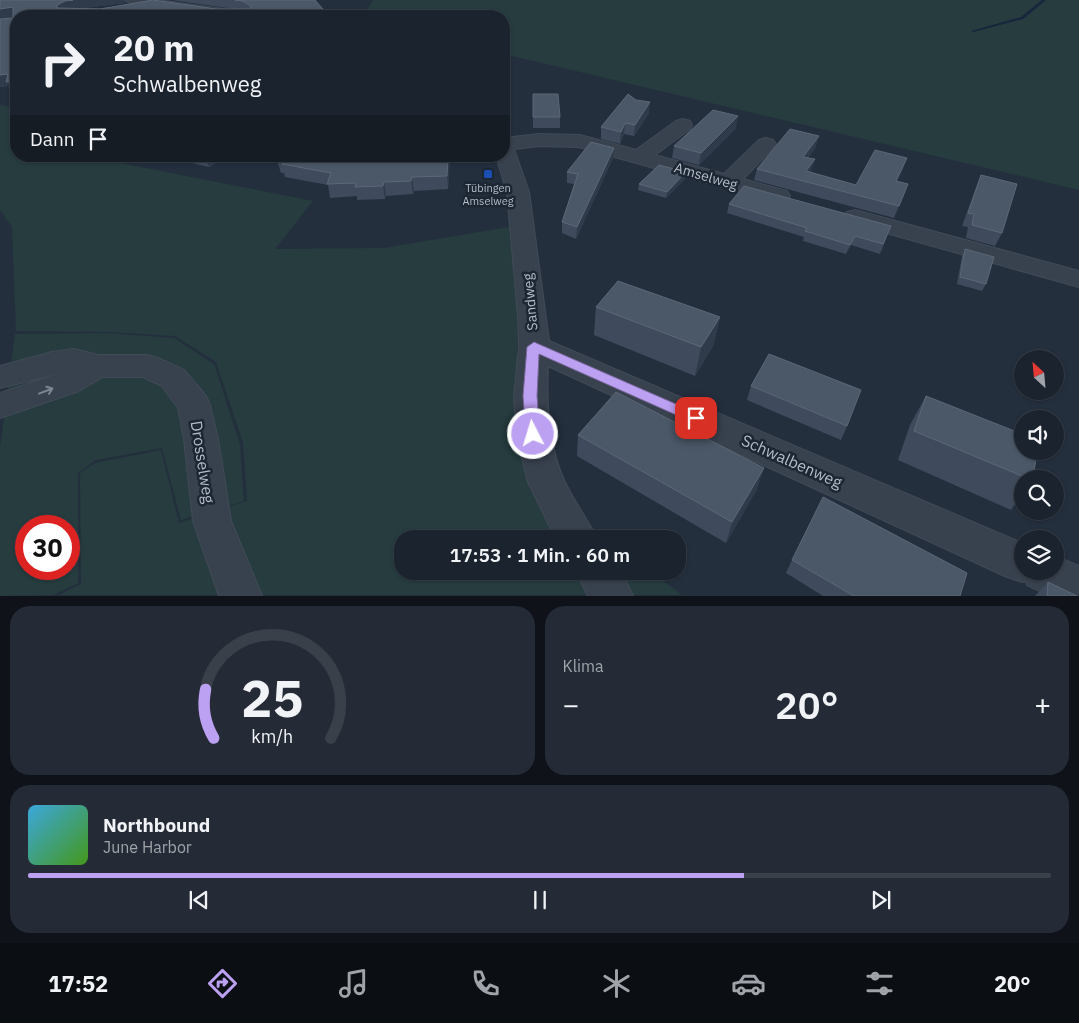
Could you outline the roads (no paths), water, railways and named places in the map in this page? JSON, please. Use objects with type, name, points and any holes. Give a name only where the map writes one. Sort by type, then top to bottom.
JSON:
[{"type":"street","points":[[128,5],[153,3],[203,10]]},
{"type":"street","points":[[640,158],[683,125]]},
{"type":"street","name":"Amselweg","points":[[510,143],[539,140],[580,141],[799,202]]},
{"type":"street","points":[[729,182],[766,144]]},
{"type":"street","name":"Sandweg","points":[[508,162],[518,192],[532,315],[534,347],[530,396],[533,434],[546,482],[572,530]]},
{"type":"street","points":[[834,212],[1079,279]]},
{"type":"street","name":"Schwalbenweg","points":[[534,347],[1014,558]]},
{"type":"street","name":"Drosselweg","points":[[0,377],[52,362],[74,360],[98,366],[147,366],[174,378],[194,405],[201,439],[212,522],[241,596]]},
{"type":"street","name":"Drosselweg","points":[[0,406],[68,383],[98,366]]},
{"type":"street","points":[[602,580],[612,596]]},
{"type":"street","points":[[1062,580],[1079,588]]},
{"type":"waterway","points":[[973,31],[1022,18],[1044,0]]},
{"type":"place","name":"Tübingen Amselweg","points":[[488,174]]}]
